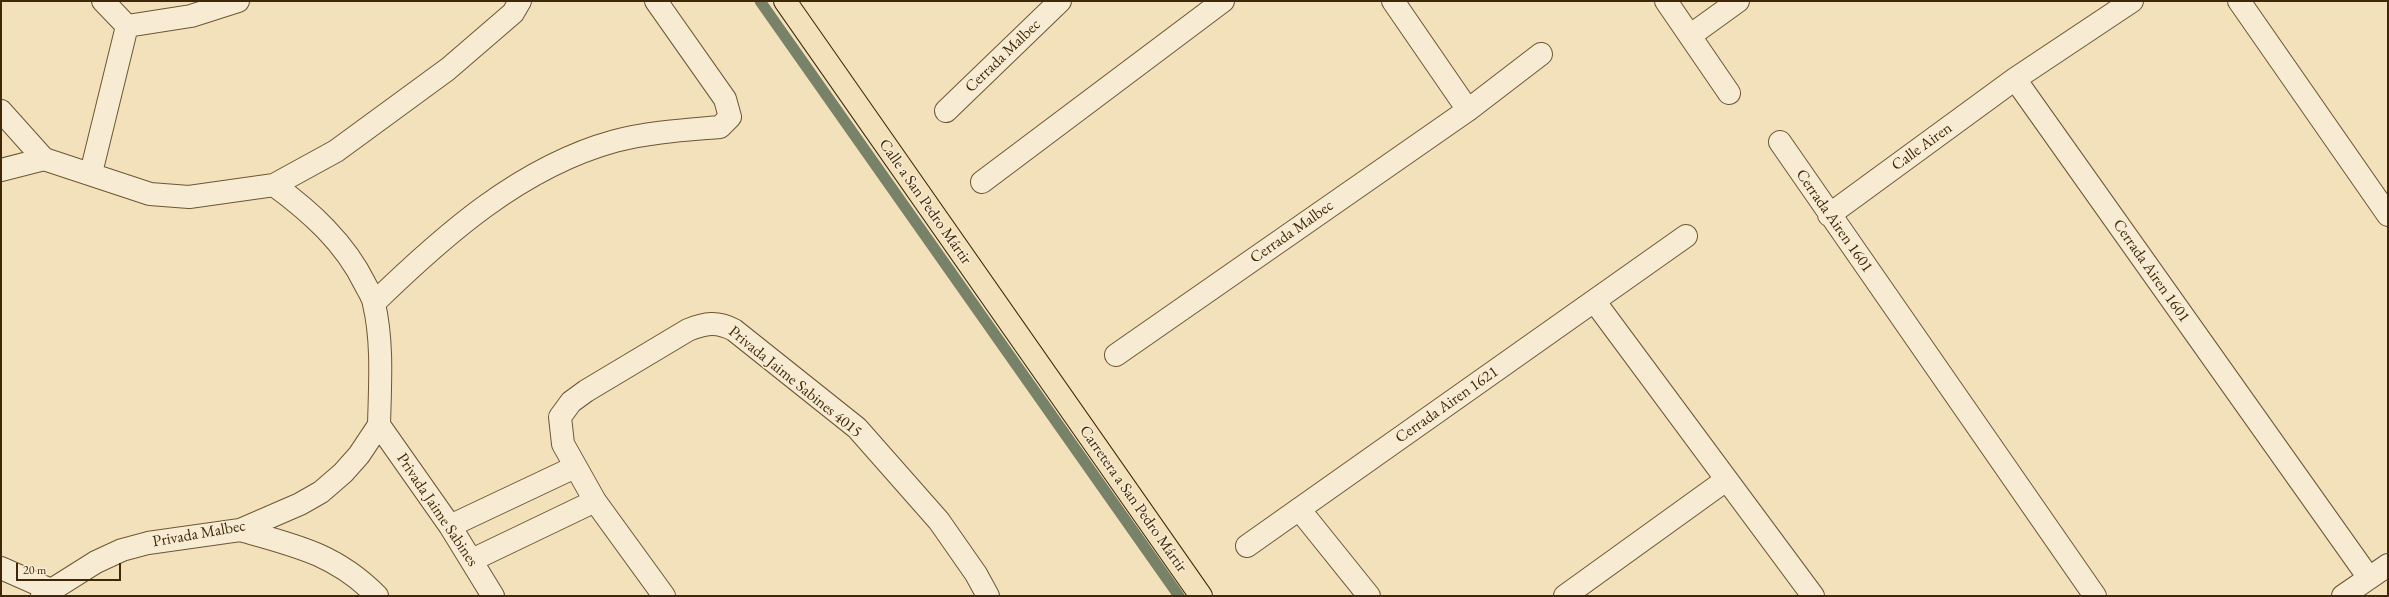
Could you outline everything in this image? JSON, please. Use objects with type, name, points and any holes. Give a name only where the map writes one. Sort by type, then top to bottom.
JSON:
[{"type":"main road","name":"Calle a San Pedro Mártir","points":[[785,1],[1066,403]]},
{"type":"main road","name":"Carretera a San Pedro Mártir","points":[[1066,403],[1201,596]]},
{"type":"street","points":[[103,1],[127,26]]},
{"type":"street","points":[[127,26],[191,16],[238,1]]},
{"type":"street","points":[[1,111],[44,158],[150,194],[188,197],[274,186],[336,151],[448,69],[513,13],[520,1]]},
{"type":"street","points":[[374,303],[429,249],[497,197],[563,160],[615,141],[664,132],[720,127],[726,123],[730,117],[725,99],[656,1]]},
{"type":"street","name":"Cerrada Malbec","points":[[946,111],[1060,1]]},
{"type":"street","points":[[982,182],[1223,1]]},
{"type":"street","points":[[1393,1],[1468,110]]},
{"type":"street","points":[[1666,1],[1691,35],[1729,93]]},
{"type":"street","points":[[1691,35],[1738,1]]},
{"type":"street","points":[[2015,79],[2132,1]]},
{"type":"street","points":[[2238,1],[2388,215]]},
{"type":"street","points":[[91,173],[127,26]]},
{"type":"street","name":"Cerrada Malbec","points":[[1116,355],[1468,110],[1541,54]]},
{"type":"street","name":"Calle Airen","points":[[1829,215],[2015,79]]},
{"type":"street","name":"Cerrada Airen 1601","points":[[2015,79],[2369,578]]},
{"type":"street","name":"Cerrada Airen 1601","points":[[1780,142],[1829,215],[2095,596]]},
{"type":"street","points":[[1,170],[44,158]]},
{"type":"street","points":[[274,186],[306,208],[333,237],[358,269],[374,303],[380,365],[378,424]]},
{"type":"street","name":"Cerrada Airen 1621","points":[[1247,546],[1595,302],[1686,236]]},
{"type":"street","points":[[1595,302],[1813,596]]},
{"type":"street","name":"Privada Jaime Sabines 4015","points":[[664,596],[594,501],[563,444],[560,417],[571,402],[586,391],[688,330],[701,325],[715,323],[726,325],[857,428],[939,521],[976,574],[988,596]]},
{"type":"street","name":"Privada Jaime Sabines","points":[[378,424],[450,526],[493,596]]},
{"type":"street","name":"Privada Malbec","points":[[46,593],[96,562],[122,550],[148,543],[240,530],[300,504],[321,492],[343,473],[359,455],[378,424]]},
{"type":"street","points":[[450,526],[575,467]]},
{"type":"street","points":[[1565,596],[1726,480]]},
{"type":"street","points":[[472,560],[594,501]]},
{"type":"street","points":[[1299,509],[1369,596]]},
{"type":"street","points":[[240,530],[327,557],[357,577],[377,596]]},
{"type":"street","points":[[2344,596],[2388,565]]},
{"type":"street","points":[[1,568],[46,593]]},
{"type":"waterway","points":[[760,1],[1179,596]]}]
